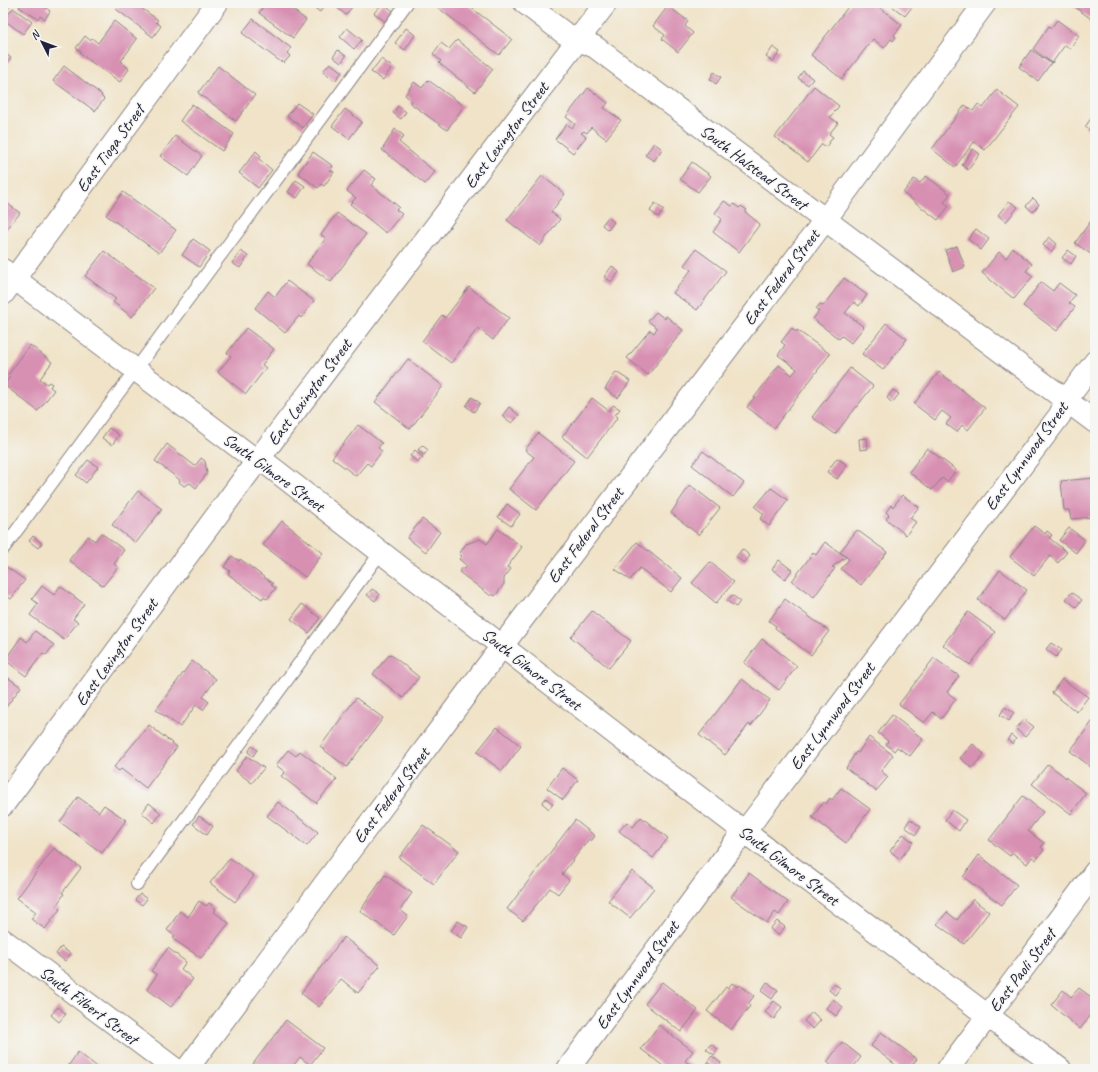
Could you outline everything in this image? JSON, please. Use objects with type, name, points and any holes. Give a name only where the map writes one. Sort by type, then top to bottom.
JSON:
[{"type":"street","name":"East Tioga Street","points":[[7,281],[217,3]]},
{"type":"street","name":"South Halstead Street","points":[[525,3],[564,33],[595,47],[1095,422]]},
{"type":"street","name":"East Lexington Street","points":[[3,804],[257,461],[606,3]]},
{"type":"street","name":"East Federal Street","points":[[187,1069],[502,646],[825,220],[985,3]]},
{"type":"street","name":"South Gilmore Street","points":[[7,281],[136,370],[257,461],[267,464],[744,831],[1060,1069]]},
{"type":"street","name":"East Lynnwood Street","points":[[568,1069],[744,831],[1060,415],[1066,400],[1095,362]]},
{"type":"street","name":"East Paoli Street","points":[[948,1069],[1095,872]]},
{"type":"street","name":"South Filbert Street","points":[[3,940],[175,1069]]},
{"type":"lane","points":[[3,549],[407,3]]},
{"type":"lane","points":[[137,884],[381,552]]},
{"type":"building","points":[[22,3],[49,3],[46,8],[50,11],[45,19],[40,16],[38,19],[19,7]]},
{"type":"building","points":[[115,3],[134,3],[158,20],[156,22],[161,26],[153,37],[116,9],[119,6]]},
{"type":"building","points":[[266,3],[284,3],[306,20],[293,38],[259,13]]},
{"type":"building","points":[[308,3],[327,3],[320,12]]},
{"type":"building","points":[[331,3],[355,3],[346,15]]},
{"type":"building","points":[[383,3],[394,12],[386,22],[374,13]]},
{"type":"building","points":[[432,3],[465,3],[512,39],[499,55]]},
{"type":"building","points":[[851,3],[874,3],[902,25],[894,35],[896,37],[893,41],[891,39],[884,48],[873,39],[842,79],[811,55]]},
{"type":"building","points":[[888,3],[915,3],[905,16]]},
{"type":"building","points":[[1070,3],[1095,3],[1095,22]]},
{"type":"building","points":[[668,6],[688,21],[685,26],[693,33],[678,52],[662,39],[665,35],[653,26]]},
{"type":"building","points":[[13,8],[32,22],[23,34],[4,20]]},
{"type":"building","points":[[253,19],[291,48],[287,53],[290,56],[284,63],[242,33]]},
{"type":"building","points":[[1057,20],[1079,36],[1070,49],[1065,45],[1052,63],[1033,49],[1049,26],[1051,28]]},
{"type":"building","points":[[114,21],[137,39],[121,61],[129,69],[120,82],[80,54],[81,52],[76,48],[85,36],[90,40],[92,38],[98,43]]},
{"type":"building","points":[[347,28],[362,40],[354,49],[340,37]]},
{"type":"building","points":[[406,28],[415,35],[405,50],[395,43]]},
{"type":"building","points":[[457,40],[493,69],[475,92],[439,63],[441,61],[433,54],[441,43],[449,49]]},
{"type":"building","points":[[773,47],[780,52],[773,62],[766,57]]},
{"type":"building","points":[[338,50],[346,56],[341,63],[333,57]]},
{"type":"building","points":[[1031,50],[1051,63],[1038,81],[1019,67]]},
{"type":"building","points":[[4,52],[11,58],[7,64],[3,62]]},
{"type":"building","points":[[381,59],[392,67],[383,80],[371,72]]},
{"type":"building","points":[[330,63],[342,72],[335,81],[323,71]]},
{"type":"building","points":[[64,66],[102,95],[101,96],[104,99],[95,111],[53,81]]},
{"type":"building","points":[[218,66],[255,95],[236,121],[198,93]]},
{"type":"building","points":[[803,71],[813,79],[808,85],[798,78]]},
{"type":"building","points":[[714,72],[721,77],[716,84],[710,79]]},
{"type":"building","points":[[428,80],[464,106],[447,130],[410,103],[411,100],[405,95],[414,82],[422,88]]},
{"type":"building","points":[[814,86],[839,106],[830,117],[838,123],[829,134],[833,137],[826,147],[822,144],[808,162],[775,137]]},
{"type":"building","points":[[588,88],[608,103],[604,108],[621,120],[606,139],[591,127],[587,133],[584,131],[581,133],[586,137],[573,153],[555,139],[567,124],[572,128],[575,124],[566,117]]},
{"type":"building","points":[[997,90],[1019,107],[985,150],[974,142],[955,167],[932,149],[965,105],[973,111],[978,104],[983,108]]},
{"type":"building","points":[[297,103],[313,114],[303,128],[287,116]]},
{"type":"building","points":[[192,104],[234,134],[222,151],[180,121]]},
{"type":"building","points":[[398,106],[406,112],[401,119],[393,113]]},
{"type":"building","points":[[345,109],[362,122],[349,139],[332,126]]},
{"type":"building","points":[[1092,117],[1095,119],[1093,132],[1085,127]]},
{"type":"building","points":[[395,129],[404,136],[399,142],[435,172],[425,184],[382,150]]},
{"type":"building","points":[[175,136],[202,156],[188,176],[160,156]]},
{"type":"building","points":[[654,143],[662,149],[654,161],[645,155]]},
{"type":"building","points":[[973,149],[980,154],[968,170],[962,165]]},
{"type":"building","points":[[256,151],[261,156],[259,159],[272,170],[258,188],[239,173]]},
{"type":"building","points":[[313,152],[333,166],[330,170],[334,172],[324,186],[321,184],[318,188],[298,173]]},
{"type":"building","points":[[692,162],[711,176],[698,192],[680,179]]},
{"type":"building","points":[[364,170],[376,179],[371,185],[399,207],[396,210],[402,214],[386,233],[350,204],[356,198],[347,191]]},
{"type":"building","points":[[542,176],[565,194],[551,212],[560,219],[540,246],[507,220]]},
{"type":"building","points":[[926,176],[950,194],[944,202],[949,206],[938,220],[903,193],[914,179],[920,183]]},
{"type":"building","points":[[296,180],[305,186],[297,198],[288,192]]},
{"type":"building","points":[[123,192],[176,230],[159,253],[106,215]]},
{"type":"building","points":[[1033,198],[1039,204],[1033,212],[1026,206]]},
{"type":"building","points":[[3,200],[20,213],[3,234]]},
{"type":"building","points":[[724,201],[732,206],[734,204],[739,208],[741,206],[747,210],[745,212],[760,224],[739,252],[713,232],[722,219],[715,213]]},
{"type":"building","points":[[1009,201],[1018,207],[1006,222],[998,215]]},
{"type":"building","points":[[655,203],[664,210],[658,217],[650,211]]},
{"type":"building","points":[[337,213],[366,234],[331,282],[307,264],[326,238],[321,235]]},
{"type":"building","points":[[1095,215],[1095,257],[1075,243]]},
{"type":"building","points":[[608,217],[614,222],[608,230],[602,225]]},
{"type":"building","points":[[976,229],[989,239],[981,250],[968,239]]},
{"type":"building","points":[[1049,237],[1057,244],[1051,252],[1043,245]]},
{"type":"building","points":[[193,239],[210,251],[199,267],[182,255]]},
{"type":"building","points":[[957,246],[965,267],[953,272],[945,250]]},
{"type":"building","points":[[1013,248],[1032,264],[1026,271],[1033,276],[1014,299],[982,273],[999,252],[1006,258]]},
{"type":"building","points":[[696,249],[726,271],[697,310],[673,293],[691,270],[684,265]]},
{"type":"building","points":[[1068,250],[1076,256],[1071,264],[1062,258]]},
{"type":"building","points":[[104,251],[154,288],[132,317],[113,302],[116,299],[85,276]]},
{"type":"building","points":[[241,251],[248,256],[240,268],[232,263]]},
{"type":"building","points":[[612,266],[619,272],[612,282],[604,277]]},
{"type":"building","points":[[844,278],[867,295],[859,306],[854,302],[845,313],[864,327],[851,343],[842,336],[839,339],[813,319],[819,311],[816,309],[820,304],[823,306]]},
{"type":"building","points":[[287,281],[314,301],[301,318],[299,316],[285,333],[255,308],[268,291],[275,297]]},
{"type":"building","points":[[1041,282],[1053,291],[1059,283],[1075,295],[1069,303],[1075,307],[1057,331],[1023,306]]},
{"type":"building","points":[[469,287],[509,318],[493,340],[478,328],[451,363],[422,341],[442,315],[445,318]]},
{"type":"building","points":[[656,312],[665,319],[666,316],[683,330],[648,375],[627,358],[650,330],[654,333],[657,328],[648,321]]},
{"type":"building","points":[[886,323],[907,339],[883,370],[862,354]]},
{"type":"building","points":[[246,328],[274,349],[262,365],[266,368],[246,394],[218,372],[231,356],[227,353]]},
{"type":"building","points":[[792,328],[830,354],[774,428],[747,407],[779,365],[792,375],[797,369],[778,355],[785,345],[781,342]]},
{"type":"building","points":[[30,345],[52,362],[40,379],[47,384],[49,382],[52,384],[50,387],[54,390],[38,411],[4,385],[10,377],[8,375]]},
{"type":"building","points":[[408,359],[443,386],[410,429],[375,402]]},
{"type":"building","points":[[850,368],[873,386],[835,434],[812,417]]},
{"type":"building","points":[[616,372],[630,381],[618,398],[605,389]]},
{"type":"building","points":[[939,372],[985,408],[968,430],[962,425],[957,432],[946,424],[951,418],[942,411],[935,420],[914,404]]},
{"type":"building","points":[[893,390],[899,394],[892,403],[887,398]]},
{"type":"building","points":[[472,397],[480,403],[474,412],[466,406]]},
{"type":"building","points":[[592,398],[609,411],[613,405],[620,409],[615,415],[618,417],[587,457],[562,437]]},
{"type":"building","points":[[509,407],[519,415],[512,423],[502,416]]},
{"type":"building","points":[[358,425],[382,443],[378,448],[382,451],[371,466],[367,463],[356,476],[332,458]]},
{"type":"building","points":[[109,428],[119,435],[112,445],[102,438]]},
{"type":"building","points":[[538,433],[574,461],[536,510],[509,489],[534,457],[525,450]]},
{"type":"building","points":[[867,438],[868,449],[860,450],[859,439]]},
{"type":"building","points":[[167,444],[195,466],[201,458],[205,461],[207,473],[196,488],[190,483],[184,486],[179,482],[180,480],[155,461]]},
{"type":"building","points":[[422,445],[428,450],[424,455],[418,450]]},
{"type":"building","points":[[927,448],[956,470],[947,482],[942,478],[932,490],[909,472]]},
{"type":"building","points":[[415,450],[423,457],[418,462],[410,456]]},
{"type":"building","points":[[703,451],[744,483],[733,497],[692,465]]},
{"type":"building","points":[[837,458],[847,465],[837,479],[827,472]]},
{"type":"building","points":[[88,460],[98,467],[86,483],[76,475]]},
{"type":"building","points":[[1095,478],[1095,517],[1071,519],[1069,510],[1064,510],[1061,481]]},
{"type":"building","points":[[690,485],[720,508],[699,535],[671,513]]},
{"type":"building","points":[[771,488],[788,500],[769,526],[760,519],[764,514],[755,507]]},
{"type":"building","points":[[138,491],[162,509],[136,543],[112,525]]},
{"type":"building","points":[[902,495],[919,507],[910,518],[916,522],[906,535],[886,519],[889,515],[886,512],[891,505],[893,507]]},
{"type":"building","points":[[507,504],[520,514],[511,526],[498,517]]},
{"type":"building","points":[[422,519],[440,532],[426,552],[407,538]]},
{"type":"building","points":[[282,521],[323,553],[305,577],[263,545]]},
{"type":"building","points":[[1034,526],[1045,534],[1047,531],[1052,535],[1049,538],[1067,552],[1058,563],[1050,556],[1034,576],[1010,557]]},
{"type":"building","points":[[1069,528],[1085,540],[1076,553],[1059,540]]},
{"type":"building","points":[[498,529],[522,547],[507,567],[511,569],[504,578],[504,584],[495,596],[492,594],[491,596],[459,572],[463,567],[465,569],[467,566],[459,559],[462,556],[459,554],[466,544],[480,539],[487,544]]},
{"type":"building","points":[[857,530],[887,552],[861,585],[841,569],[849,559],[840,552]]},
{"type":"building","points":[[101,533],[124,550],[114,564],[118,567],[103,586],[69,560],[88,536],[95,541]]},
{"type":"building","points":[[33,536],[42,543],[38,548],[29,541]]},
{"type":"building","points":[[637,542],[682,578],[671,592],[640,568],[630,580],[615,569]]},
{"type":"building","points":[[825,542],[846,557],[832,567],[835,568],[814,597],[792,581],[813,553],[816,555]]},
{"type":"building","points":[[742,549],[750,556],[744,563],[736,557]]},
{"type":"building","points":[[232,556],[239,561],[240,559],[273,584],[271,585],[276,588],[267,599],[263,597],[262,599],[228,574],[230,571],[224,567]]},
{"type":"building","points":[[779,560],[792,570],[785,579],[772,569]]},
{"type":"building","points":[[710,562],[734,582],[716,603],[692,583]]},
{"type":"building","points":[[5,566],[25,580],[11,599],[3,594],[3,569]]},
{"type":"building","points":[[1000,570],[1027,590],[1005,620],[978,600]]},
{"type":"building","points":[[42,586],[54,595],[60,586],[84,604],[73,619],[78,622],[64,640],[30,615],[38,604],[32,599]]},
{"type":"building","points":[[372,589],[380,594],[375,601],[367,595]]},
{"type":"building","points":[[1072,592],[1082,600],[1076,607],[1066,599]]},
{"type":"building","points":[[732,595],[740,601],[736,607],[727,601]]},
{"type":"building","points":[[785,599],[829,631],[811,655],[775,628],[776,626],[769,621]]},
{"type":"building","points":[[302,604],[320,618],[309,633],[291,619]]},
{"type":"building","points":[[592,611],[631,641],[609,668],[571,637]]},
{"type":"building","points":[[968,612],[995,632],[970,665],[943,645]]},
{"type":"building","points":[[35,631],[54,645],[46,655],[43,653],[26,676],[5,660],[21,637],[27,642]]},
{"type":"building","points":[[762,639],[797,666],[779,690],[744,663]]},
{"type":"building","points":[[1051,643],[1062,650],[1056,657],[1046,649]]},
{"type":"building","points":[[390,654],[419,677],[403,698],[373,674]]},
{"type":"building","points":[[934,658],[959,676],[947,692],[956,699],[941,719],[933,712],[924,723],[899,704]]},
{"type":"building","points":[[192,661],[216,679],[203,697],[209,702],[203,710],[196,705],[180,727],[156,710]]},
{"type":"building","points":[[3,674],[21,687],[3,711]]},
{"type":"building","points":[[742,679],[770,700],[751,726],[749,724],[725,755],[699,735]]},
{"type":"building","points":[[1062,679],[1088,697],[1077,712],[1052,693]]},
{"type":"building","points":[[356,698],[383,718],[347,767],[320,747]]},
{"type":"building","points":[[1005,707],[1014,713],[1009,721],[1000,715]]},
{"type":"building","points":[[892,715],[923,739],[910,756],[897,747],[894,751],[886,744],[888,741],[878,733]]},
{"type":"building","points":[[1095,718],[1095,761],[1091,767],[1070,751]]},
{"type":"building","points":[[1024,719],[1034,727],[1025,737],[1016,729]]},
{"type":"building","points":[[149,725],[177,747],[146,788],[121,769],[119,771],[114,767]]},
{"type":"building","points":[[497,727],[521,746],[502,771],[477,752]]},
{"type":"building","points":[[1011,735],[1016,739],[1013,744],[1007,740]]},
{"type":"building","points":[[869,737],[893,755],[881,771],[888,777],[876,791],[846,768],[856,752],[858,753]]},
{"type":"building","points":[[973,744],[984,754],[972,768],[960,758]]},
{"type":"building","points":[[252,746],[257,750],[253,756],[248,752]]},
{"type":"building","points":[[288,750],[296,756],[300,751],[337,779],[316,803],[281,776],[285,772],[276,765]]},
{"type":"building","points":[[247,756],[264,768],[252,783],[236,771]]},
{"type":"building","points":[[1048,764],[1086,793],[1071,814],[1032,784]]},
{"type":"building","points":[[562,768],[578,780],[563,800],[547,788]]},
{"type":"building","points":[[841,788],[870,809],[846,843],[812,817],[824,802],[826,804],[830,798],[832,800]]},
{"type":"building","points":[[1023,796],[1043,812],[1028,831],[1044,843],[1041,847],[1044,850],[1036,860],[1032,857],[1027,864],[1013,853],[1010,856],[989,840]]},
{"type":"building","points":[[78,797],[99,812],[104,805],[126,820],[102,853],[60,822]]},
{"type":"building","points":[[546,798],[553,804],[549,809],[542,803]]},
{"type":"building","points":[[278,802],[318,832],[307,846],[267,816]]},
{"type":"building","points":[[149,803],[161,813],[154,823],[142,813]]},
{"type":"building","points":[[952,810],[966,820],[959,831],[945,820]]},
{"type":"building","points":[[199,816],[213,826],[207,835],[193,824]]},
{"type":"building","points":[[641,817],[668,838],[653,858],[619,831],[627,822],[633,827]]},
{"type":"building","points":[[910,819],[921,827],[916,835],[905,827]]},
{"type":"building","points":[[575,820],[595,836],[591,841],[589,839],[562,874],[569,880],[558,894],[550,888],[523,921],[507,909]]},
{"type":"building","points":[[423,825],[459,851],[434,884],[399,858]]},
{"type":"building","points":[[903,834],[913,842],[900,859],[890,851]]},
{"type":"building","points":[[54,848],[81,868],[62,893],[64,894],[56,906],[60,909],[45,929],[31,919],[36,912],[17,898]]},
{"type":"building","points":[[979,855],[1017,885],[1002,905],[963,877]]},
{"type":"building","points":[[230,858],[254,876],[235,902],[210,883]]},
{"type":"building","points":[[632,871],[654,888],[630,918],[608,901]]},
{"type":"building","points":[[749,873],[788,902],[779,915],[775,912],[767,923],[731,897]]},
{"type":"building","points":[[385,875],[412,893],[400,910],[408,916],[394,935],[360,911]]},
{"type":"building","points":[[140,894],[147,899],[142,905],[135,900]]},
{"type":"building","points":[[973,899],[989,912],[964,944],[937,924],[947,912],[957,920]]},
{"type":"building","points":[[199,901],[206,906],[209,903],[216,909],[214,912],[229,923],[201,958],[173,939],[175,936],[167,930],[180,911],[188,917]]},
{"type":"building","points":[[458,921],[468,927],[461,938],[451,931]]},
{"type":"building","points":[[777,921],[785,927],[778,935],[770,929]]},
{"type":"building","points":[[344,937],[380,966],[358,993],[341,979],[319,1007],[301,993]]},
{"type":"building","points":[[61,947],[71,954],[65,961],[56,954]]},
{"type":"building","points":[[168,948],[186,962],[181,969],[193,979],[171,1007],[147,989],[157,975],[151,971]]},
{"type":"building","points":[[662,982],[698,1010],[681,1032],[645,1004]]},
{"type":"building","points":[[767,982],[778,990],[772,999],[761,991]]},
{"type":"building","points":[[732,983],[738,987],[740,985],[754,996],[748,1004],[750,1006],[731,1030],[707,1011],[726,987],[728,988]]},
{"type":"building","points":[[834,984],[840,988],[835,995],[829,990]]},
{"type":"building","points":[[1079,988],[1095,1000],[1095,1018],[1091,1015],[1080,1029],[1051,1005],[1063,990],[1071,997]]},
{"type":"building","points":[[833,999],[843,1007],[836,1016],[826,1008]]},
{"type":"building","points":[[774,1001],[782,1007],[774,1019],[765,1012]]},
{"type":"building","points":[[58,1007],[66,1014],[59,1022],[51,1015]]},
{"type":"building","points":[[812,1012],[821,1020],[813,1029],[804,1021]]},
{"type":"building","points":[[286,1020],[323,1048],[310,1065],[300,1057],[291,1069],[259,1069],[253,1064]]},
{"type":"building","points":[[659,1025],[693,1051],[685,1061],[695,1067],[693,1069],[667,1069],[641,1049]]},
{"type":"building","points":[[881,1032],[917,1059],[909,1069],[901,1069],[871,1046]]},
{"type":"building","points":[[842,1042],[861,1057],[852,1069],[836,1069],[827,1062]]},
{"type":"building","points":[[711,1044],[718,1049],[714,1055],[706,1049]]},
{"type":"building","points":[[78,1052],[100,1069],[66,1069]]},
{"type":"building","points":[[712,1056],[721,1063],[717,1069],[707,1062]]}]
